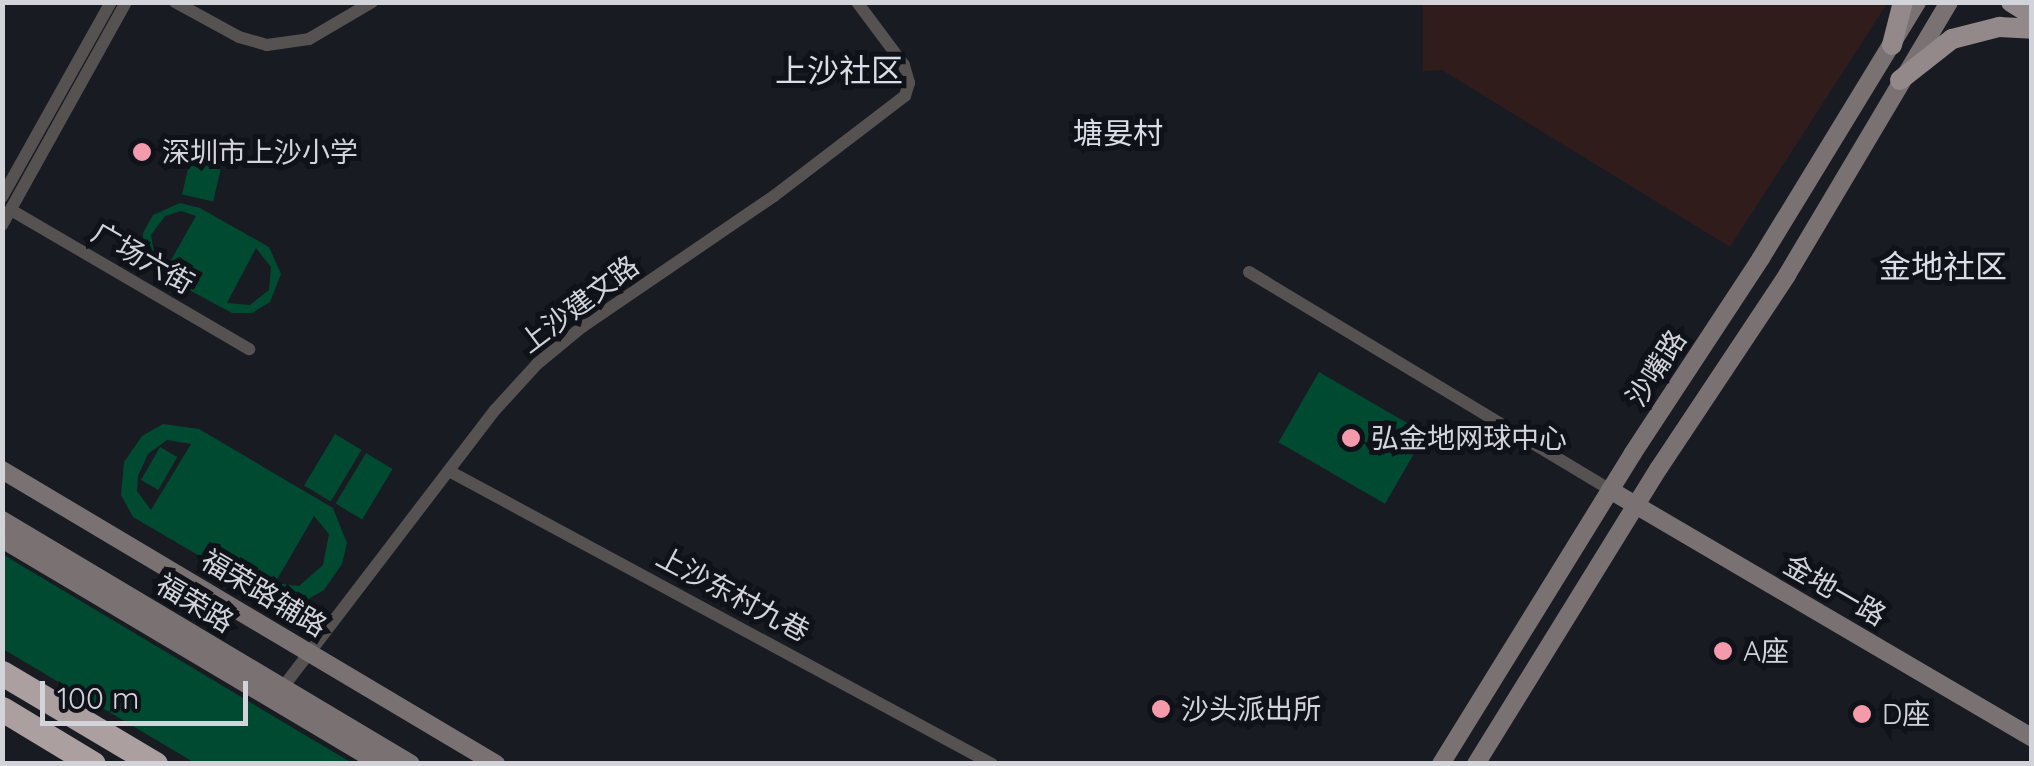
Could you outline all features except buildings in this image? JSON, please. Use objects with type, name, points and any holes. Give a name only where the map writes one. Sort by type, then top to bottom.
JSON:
[{"type":"highway","points":[[2,673],[155,764]]},
{"type":"highway","points":[[2,709],[94,764]]},
{"type":"main road","points":[[1892,45],[1902,2]]},
{"type":"main road","points":[[2010,2],[2032,15]]},
{"type":"main road","points":[[1900,80],[1952,39],[2000,27],[2032,29]]},
{"type":"street","points":[[2,197],[111,2]]},
{"type":"street","points":[[2,226],[126,2]]},
{"type":"street","points":[[175,2],[238,37],[267,45],[309,39],[372,2]]},
{"type":"street","name":"上沙建文路","points":[[278,693],[516,384],[560,344],[774,196],[905,96],[909,84],[904,65],[857,2]]},
{"type":"street","name":"沙嘴路","points":[[1441,764],[1610,490],[1762,258],[1917,2]]},
{"type":"street","name":"沙嘴路","points":[[1476,764],[1636,506],[1786,275],[1949,2]]},
{"type":"street","name":"广场六街","points":[[11,210],[250,349]]},
{"type":"street","points":[[1248,272],[1610,490]]},
{"type":"street","name":"福荣路辅路","points":[[2,470],[496,764]]},
{"type":"street","name":"上沙东村九巷","points":[[449,471],[992,764]]},
{"type":"street","name":"金地一路","points":[[1610,490],[2032,738]]},
{"type":"street","name":"福荣路","points":[[2,520],[278,693],[381,764]]},
{"type":"street","name":"福荣路","points":[[2,539],[411,764]]},
{"type":"shaded area","points":[[1884,2],[1885,7],[1730,247],[1442,70],[1423,71],[1423,3]]},
{"type":"green space","points":[[196,134],[227,141],[213,202],[182,194]]},
{"type":"green space","points":[[180,203],[200,208],[269,247],[281,274],[270,302],[252,313],[232,313],[154,271],[143,254],[143,233],[153,215]],"holes":[[[181,211],[196,216],[166,269],[155,259],[151,235],[165,216]],[[256,248],[271,267],[269,290],[250,305],[227,303]]]},
{"type":"green space","name":"弘金地网球中心","points":[[1319,372],[1426,433],[1385,504],[1278,442]]},
{"type":"green space","points":[[163,424],[199,429],[333,508],[347,543],[342,564],[324,590],[303,602],[278,602],[133,517],[121,495],[124,462],[142,436]],"holes":[[[167,440],[191,444],[151,510],[137,491],[138,476],[148,454]],[[314,516],[329,534],[323,565],[299,586],[275,583]]]},
{"type":"green space","points":[[335,434],[362,450],[331,501],[304,485]]},
{"type":"green space","points":[[160,447],[177,457],[158,490],[141,480]]},
{"type":"green space","points":[[366,453],[393,469],[362,520],[336,504]]},
{"type":"green space","points":[[2,554],[352,763],[195,763],[3,649]]},
{"type":"place","name":"深圳市上沙小学","points":[[142,152]]},
{"type":"place","name":"弘金地网球中心","points":[[1351,438]]},
{"type":"place","name":"A座","points":[[1723,651]]},
{"type":"place","name":"沙头派出所","points":[[1161,709]]},
{"type":"place","name":"D座","points":[[1862,714]]},
{"type":"district","name":"上沙社区","points":[[839,70]]},
{"type":"district","name":"塘妟村","points":[[1118,133]]},
{"type":"district","name":"金地社区","points":[[1943,266]]}]
